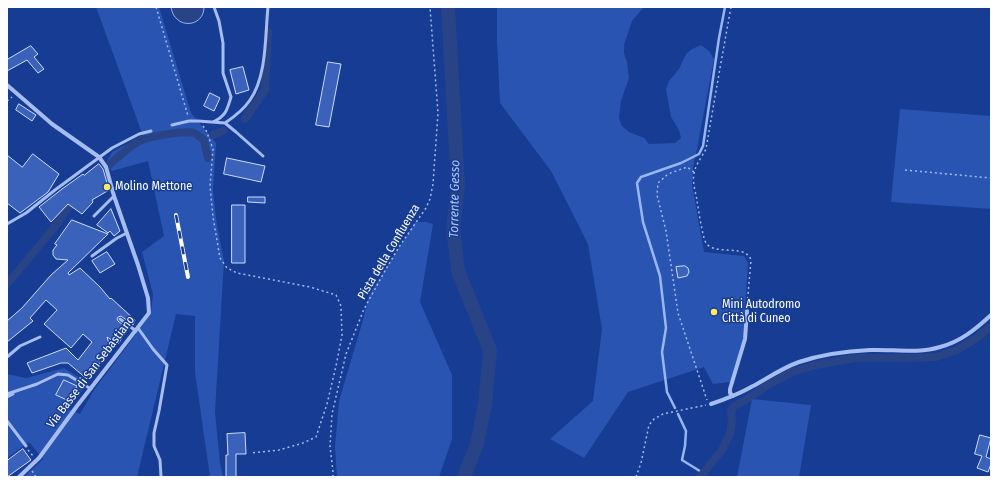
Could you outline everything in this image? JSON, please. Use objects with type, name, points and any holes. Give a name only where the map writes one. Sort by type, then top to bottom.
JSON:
[{"type":"street","name":"Via Basse di San Sebastiano","points":[[7,84],[52,124],[98,157],[106,167],[114,196],[148,298],[149,313],[39,458],[19,477]]},
{"type":"street","points":[[733,396],[730,393],[730,389],[745,339],[747,311]]},
{"type":"street","points":[[711,404],[733,396],[799,362],[848,352],[871,350],[924,351],[940,347],[969,334],[991,315]]},
{"type":"lane","points":[[214,7],[223,43],[223,73],[231,97],[226,112],[222,118],[214,122]]},
{"type":"lane","points":[[225,123],[250,101],[258,85],[261,74],[268,7]]},
{"type":"lane","points":[[172,125],[189,121],[225,123],[263,156]]},
{"type":"lane","points":[[7,224],[26,213],[98,157],[125,141],[151,130]]},
{"type":"lane","points":[[94,216],[114,196]]},
{"type":"lane","points":[[92,256],[117,238],[127,233]]},
{"type":"lane","points":[[120,319],[137,329],[167,365],[154,433],[154,446],[160,460],[161,477]]},
{"type":"lane","points":[[7,357],[20,346],[40,337]]},
{"type":"lane","points":[[7,394],[37,384],[58,374],[68,375],[90,389]]},
{"type":"lane","points":[[7,397],[20,390]]},
{"type":"lane","points":[[7,422],[26,446]]},
{"type":"path","points":[[156,7],[189,121]]},
{"type":"path","name":"Pista della Confluenza","points":[[333,477],[330,446],[332,414],[346,354],[364,309],[386,268],[399,246],[426,208],[430,199],[433,184],[438,113],[430,7]]},
{"type":"path","points":[[731,7],[706,149],[702,158],[696,165],[694,182],[703,233],[707,244],[716,249],[743,252],[750,256],[751,260],[747,311]]},
{"type":"path","points":[[198,121],[206,130],[213,149],[210,186],[213,217],[220,258],[227,268],[237,273],[310,287],[336,295],[341,306],[342,335],[327,404],[316,437],[303,443],[279,450],[250,453]]},
{"type":"path","points":[[636,477],[641,464],[649,425],[654,419],[663,414],[709,404],[678,312],[666,231],[657,195],[658,183],[668,174],[687,167],[694,172]]},
{"type":"path","points":[[905,170],[991,178]]},
{"type":"path","points":[[26,446],[34,457]]},
{"type":"path","points":[[32,471],[36,477]]},
{"type":"shaded area","points":[[96,7],[159,7],[191,113],[216,143],[213,191],[217,226],[224,261],[215,412],[220,463],[223,477],[210,477],[195,372],[195,316],[176,314],[137,477],[24,477],[43,459],[29,442],[7,458],[7,374],[26,378],[64,368],[88,383],[69,409],[80,414],[94,390],[151,314],[153,294],[142,252],[164,236],[148,161],[112,171],[108,166],[107,161],[112,152],[143,136]]},
{"type":"shaded area","points":[[171,7],[204,7],[203,14],[199,19],[189,24],[177,20]]},
{"type":"shaded area","points":[[497,7],[644,7],[632,21],[624,45],[629,78],[621,101],[619,118],[622,126],[629,132],[644,138],[649,144],[675,143],[681,138],[679,130],[671,117],[666,89],[669,81],[679,69],[686,54],[692,49],[701,45],[709,51],[714,59],[693,167],[692,185],[704,252],[744,256],[748,263],[743,340],[730,382],[713,384],[704,367],[628,392],[584,458],[550,439],[593,401],[602,329],[588,244],[551,171],[500,103]]},
{"type":"shaded area","points":[[900,109],[991,116],[991,209],[891,202]]},
{"type":"shaded area","points":[[415,222],[426,222],[433,224],[420,302],[452,375],[452,439],[439,477],[337,477],[335,447],[339,401],[369,295]]},
{"type":"shaded area","points":[[752,399],[811,405],[799,477],[737,477]]},
{"type":"building","points":[[31,46],[38,54],[34,57],[44,69],[38,73],[27,60],[7,71],[7,60]]},
{"type":"building","points":[[328,62],[341,64],[329,127],[316,125]]},
{"type":"building","points":[[243,67],[249,90],[236,94],[230,70]]},
{"type":"building","points":[[210,93],[220,98],[214,111],[204,106]]},
{"type":"building","points":[[19,104],[36,115],[32,121],[16,110]]},
{"type":"building","points":[[33,154],[59,174],[48,192],[20,213],[7,203],[7,155],[22,167]]},
{"type":"building","points":[[227,158],[265,166],[261,182],[224,174]]},
{"type":"building","points":[[99,164],[103,169],[109,190],[92,200],[93,202],[82,214],[68,204],[51,222],[39,207],[62,189]]},
{"type":"building","points":[[248,197],[265,197],[265,203],[248,202]]},
{"type":"building","points":[[232,205],[245,205],[245,263],[232,263]]},
{"type":"building","points":[[111,209],[120,231],[114,236],[110,231],[108,233],[97,225]]},
{"type":"building","points":[[72,220],[108,234],[68,273],[69,275],[80,268],[110,299],[111,298],[135,320],[133,325],[121,316],[118,317],[118,321],[128,329],[118,344],[107,337],[111,350],[87,379],[68,363],[61,363],[32,373],[27,363],[66,348],[78,360],[92,342],[83,334],[71,348],[44,324],[57,310],[46,300],[30,318],[33,321],[7,342],[7,321],[22,308],[51,275],[68,260],[56,259],[53,255],[53,250],[57,245],[55,244]]},
{"type":"building","points":[[107,252],[115,264],[100,273],[92,261]]},
{"type":"building","points":[[685,266],[688,268],[689,272],[687,276],[678,278],[676,267]]},
{"type":"building","points":[[64,380],[77,386],[69,401],[56,395]]},
{"type":"building","points":[[245,433],[246,454],[236,454],[236,477],[226,477],[226,455],[228,455],[227,434]]},
{"type":"building","points":[[980,435],[991,438],[986,457],[991,459],[988,472],[977,468],[982,456],[975,454]]},
{"type":"building","points":[[23,449],[31,460],[7,477],[7,461]]},
{"type":"waterway","name":"Torrente Gesso","points":[[448,7],[458,185],[453,229],[458,271],[490,350],[485,404],[477,444],[464,477]]},
{"type":"waterway","points":[[675,408],[667,392],[662,352],[666,328],[660,276],[643,222],[637,183],[641,177],[681,163],[699,154],[703,146],[725,7]]},
{"type":"waterway","points":[[245,119],[265,90],[268,32]]},
{"type":"waterway","points":[[213,135],[223,131]]},
{"type":"waterway","points":[[109,165],[140,141],[155,136],[182,132],[194,133],[204,140],[208,158]]},
{"type":"waterway","points":[[7,284],[77,198]]},
{"type":"waterway","points":[[700,477],[722,450],[730,433],[732,422],[731,411],[734,406],[792,372],[816,365],[855,358],[936,357],[957,350],[978,337],[991,326]]},
{"type":"waterway","points":[[678,414],[686,431],[682,460],[703,473]]},
{"type":"railway","points":[[176,215],[188,277]]},
{"type":"place","name":"Molino Mettone","points":[[107,187]]},
{"type":"place","name":"Mini Autodromo Città di Cuneo","points":[[714,312]]}]
